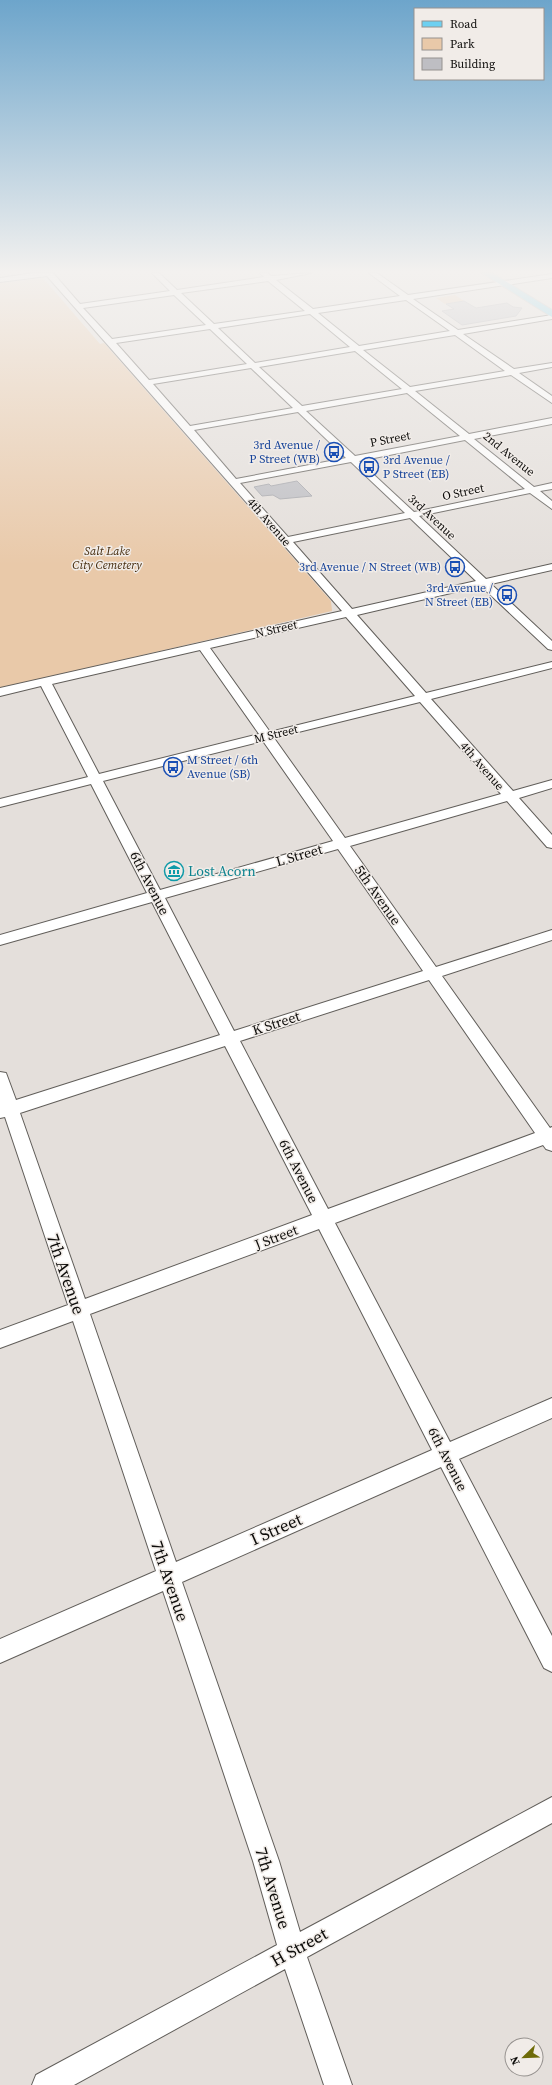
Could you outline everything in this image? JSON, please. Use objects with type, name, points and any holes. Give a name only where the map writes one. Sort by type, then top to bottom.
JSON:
[{"type":"street","name":"4th Avenue","points":[[135,370],[552,844]]},
{"type":"street","points":[[146,383],[221,370]]},
{"type":"street","name":"3rd Avenue","points":[[258,370],[552,647]]},
{"type":"street","name":"2nd Avenue","points":[[384,370],[552,506]]},
{"type":"street","points":[[187,429],[522,370]]},
{"type":"street","points":[[512,372],[552,400]]},
{"type":"street","name":"P Street","points":[[233,482],[552,421]]},
{"type":"street","name":"O Street","points":[[286,541],[413,516],[552,486]]},
{"type":"street","name":"N Street","points":[[0,692],[552,567]]},
{"type":"street","name":"5th Avenue","points":[[203,646],[550,1138]]},
{"type":"street","name":"M Street","points":[[0,803],[423,698],[552,664]]},
{"type":"street","name":"6th Avenue","points":[[45,682],[552,1660]]},
{"type":"street","name":"L Street","points":[[0,940],[552,784]]},
{"type":"street","name":"K Street","points":[[5,1111],[552,935]]},
{"type":"street","name":"7th Avenue","points":[[0,1078],[5,1111],[78,1310],[266,1861],[292,1951],[338,2085]]},
{"type":"street","name":"J Street","points":[[0,1339],[324,1219],[550,1138]]},
{"type":"street","name":"I Street","points":[[0,1651],[256,1537],[446,1456],[552,1408]]},
{"type":"street","name":"H Street","points":[[46,2085],[552,1809]]},
{"type":"green space","name":"Salt Lake City Cemetery","points":[[0,370],[128,370],[331,601],[332,611],[0,688]]},
{"type":"building","points":[[297,481],[312,496],[280,499],[273,495],[262,496],[254,487],[269,484],[271,486]]},
{"type":"place","name":"3rd Avenue / P Street (WB)","points":[[334,452]]},
{"type":"place","name":"3rd Avenue / P Street (EB)","points":[[369,467]]},
{"type":"place","name":"3rd Avenue / N Street (WB)","points":[[455,567]]},
{"type":"place","name":"3rd Avenue / N Street (EB)","points":[[507,595]]},
{"type":"place","name":"M Street / 6th Avenue (SB)","points":[[173,767]]},
{"type":"place","name":"Lost Acorn","points":[[174,871]]}]
